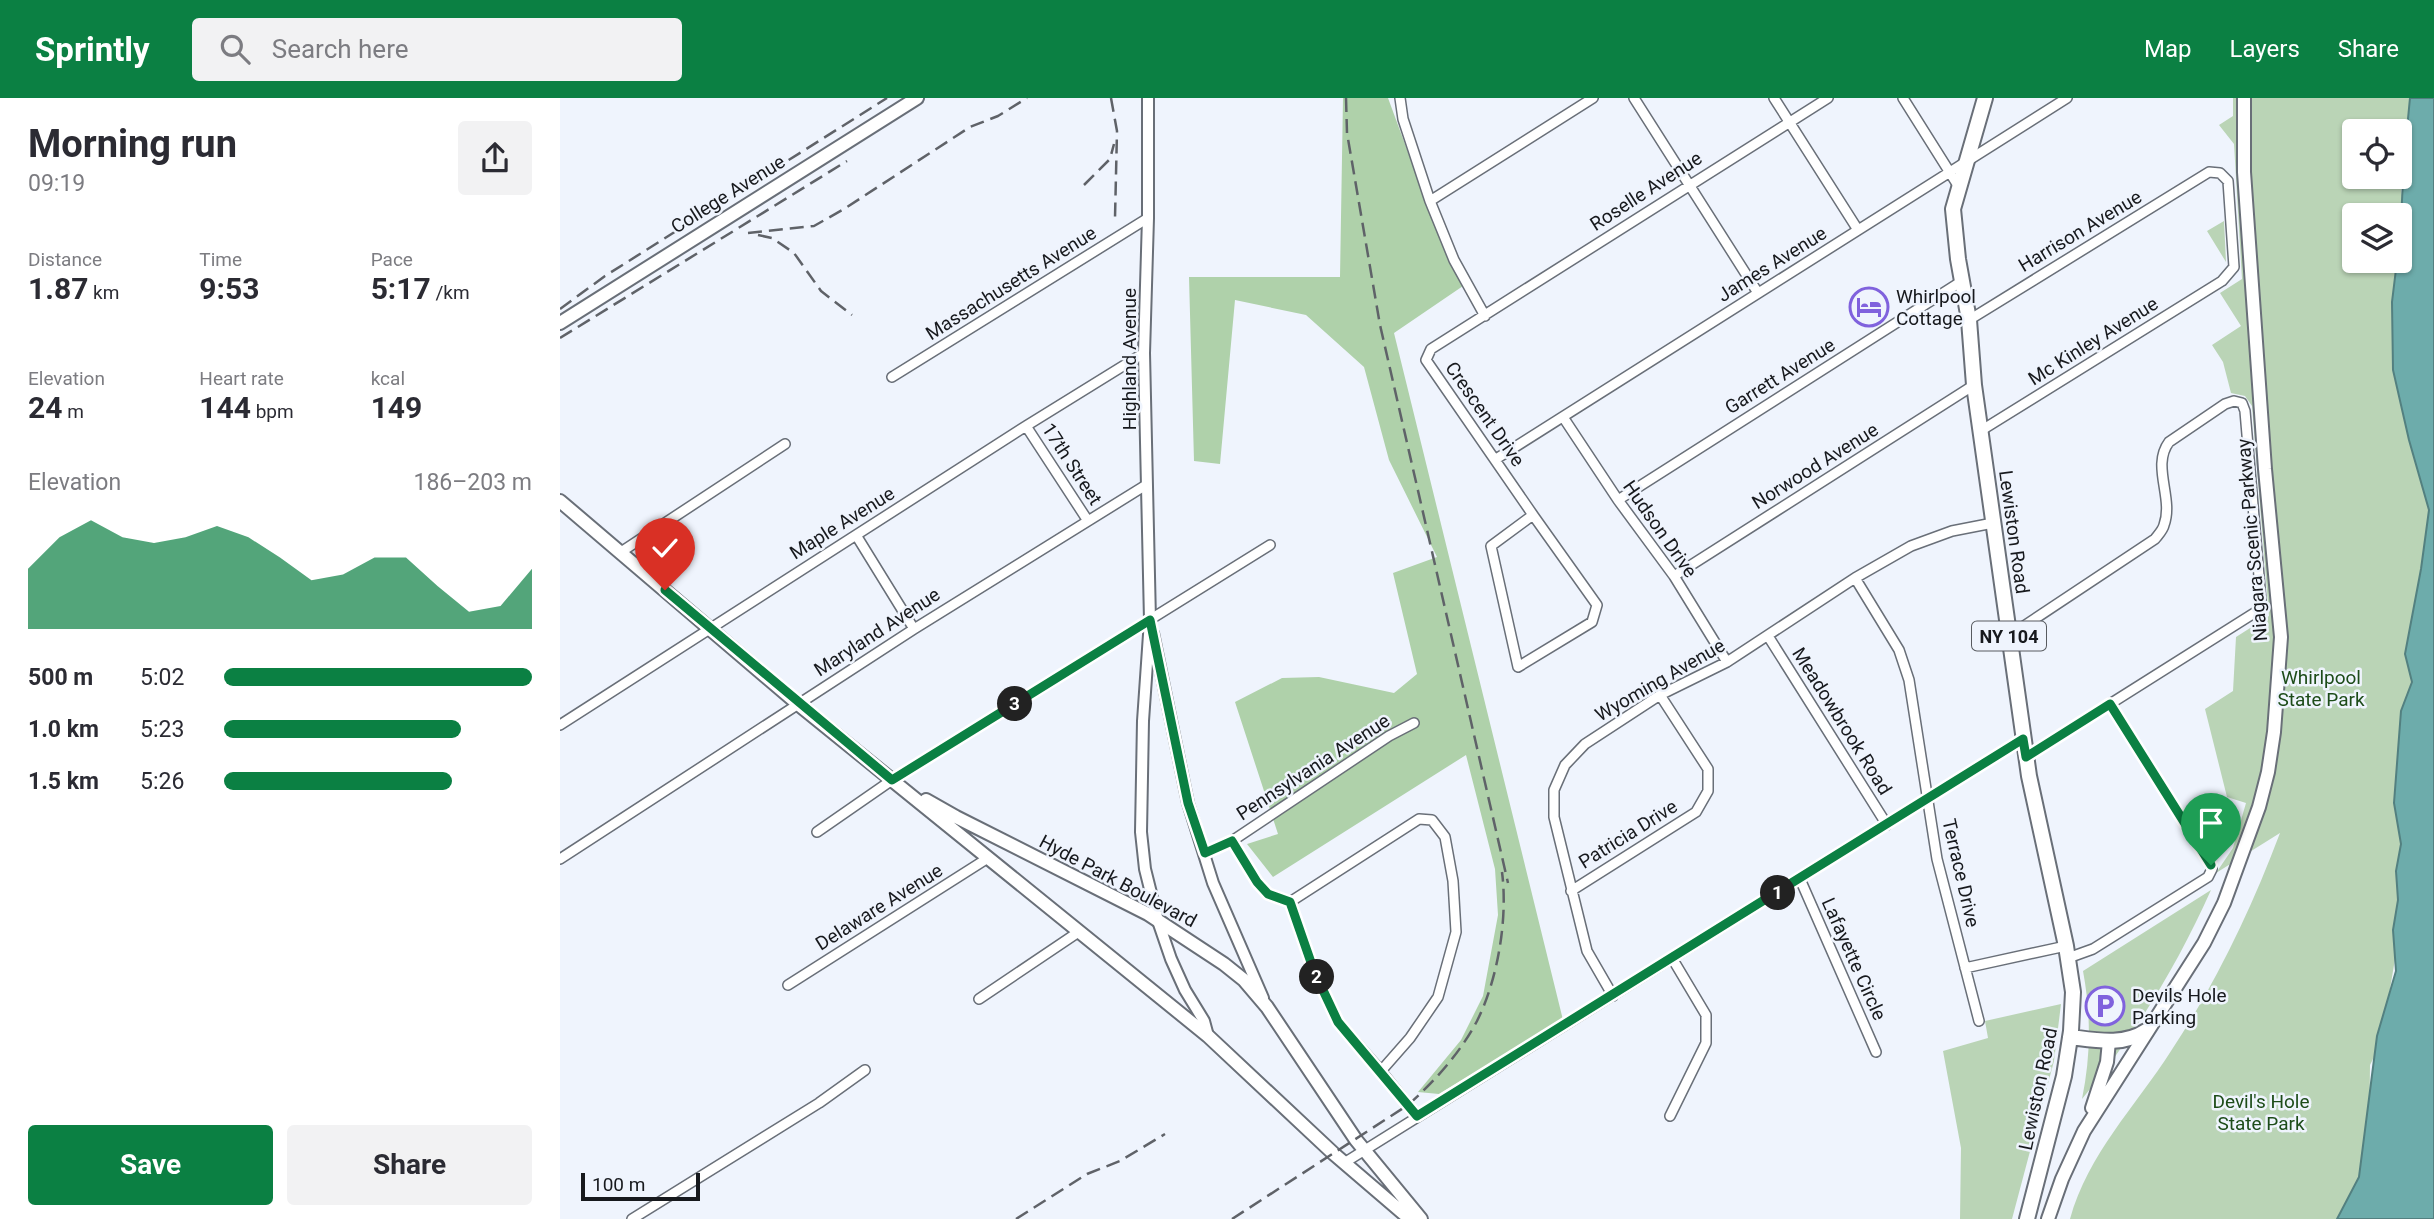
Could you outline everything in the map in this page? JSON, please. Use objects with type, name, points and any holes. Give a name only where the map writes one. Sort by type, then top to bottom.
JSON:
[{"type":"main road","name":"College Avenue","points":[[560,323],[917,98]]},
{"type":"main road","name":"Lewiston Road","points":[[1985,98],[1953,208],[1969,320],[1974,385],[2023,739],[2073,992],[2070,1037],[2057,1109],[2027,1219]]},
{"type":"main road","name":"Niagara Scenic Parkway","points":[[2048,1219],[2062,1179],[2084,1131],[2204,943],[2224,903],[2259,807],[2268,772],[2274,732],[2281,638],[2265,469],[2244,173],[2244,98]]},
{"type":"main road","name":"Hyde Park Boulevard","points":[[560,501],[799,704],[1208,1036],[1344,1163],[1410,1219]]},
{"type":"main road","name":"Hyde Park Boulevard","points":[[892,780],[956,817],[1158,921],[1244,980],[1267,1007],[1323,1094],[1364,1150],[1421,1219]]},
{"type":"main road","points":[[2070,1037],[2109,1041],[2135,1038],[2146,1031]]},
{"type":"main road","points":[[2084,1131],[2105,1068],[2109,1041]]},
{"type":"street","name":"Highland Avenue","points":[[1147,98],[1149,218],[1144,353],[1150,620],[1143,721],[1141,832],[1145,869],[1158,921],[1171,959],[1185,990],[1204,1021],[1208,1036]]},
{"type":"street","points":[[1400,98],[1403,119],[1430,201],[1454,260],[1485,316]]},
{"type":"street","points":[[1430,201],[1593,98]]},
{"type":"street","points":[[1634,98],[1758,293]]},
{"type":"street","points":[[1774,98],[1858,230]]},
{"type":"street","name":"Roselle Avenue","points":[[1485,316],[1828,98]]},
{"type":"street","points":[[1903,98],[1959,187]]},
{"type":"street","name":"James Avenue","points":[[1496,459],[2067,98]]},
{"type":"street","name":"Harrison Avenue","points":[[1969,320],[2209,172],[2220,173],[2228,181],[2234,267],[2222,281]]},
{"type":"street","name":"Massachusetts Avenue","points":[[892,377],[1149,218]]},
{"type":"street","name":"Garrett Avenue","points":[[1618,500],[1962,281]]},
{"type":"street","name":"Mc Kinley Avenue","points":[[1982,430],[2222,281]]},
{"type":"street","name":"Crescent Drive","points":[[1485,316],[1431,349],[1426,360],[1597,605],[1592,622],[1518,667],[1491,546],[1532,515]]},
{"type":"street","name":"Maple Avenue","points":[[560,725],[1144,353]]},
{"type":"street","name":"Norwood Avenue","points":[[1674,576],[1974,385]]},
{"type":"street","points":[[2009,636],[2155,539],[2164,526],[2166,512],[2163,450],[2169,442],[2225,404],[2234,401],[2242,403],[2245,411],[2259,576],[2259,610],[2026,757]]},
{"type":"street","name":"Hudson Drive","points":[[1563,417],[1618,500],[1674,576],[1727,662]]},
{"type":"street","name":"17th Street","points":[[1026,426],[1088,520]]},
{"type":"street","points":[[621,552],[785,444]]},
{"type":"street","name":"Maryland Avenue","points":[[560,859],[914,629],[1146,485]]},
{"type":"street","name":"Wyoming Avenue","points":[[1613,996],[1587,951],[1554,817],[1554,790],[1564,765],[1585,744],[1660,695],[1727,662],[1855,578],[1911,545],[1952,531],[1993,523]]},
{"type":"street","points":[[856,535],[914,629]]},
{"type":"street","points":[[817,832],[892,780],[1270,545]]},
{"type":"street","name":"Terrace Drive","points":[[1855,578],[1899,650],[1906,670],[1940,873],[1979,1021]]},
{"type":"street","name":"Highland Avenue","points":[[1150,620],[1188,803],[1232,929],[1267,1007]]},
{"type":"street","name":"Meadowbrook Road","points":[[1768,636],[1887,825]]},
{"type":"street","name":"Patricia Drive","points":[[1571,891],[1696,812],[1708,791],[1708,769],[1660,695]]},
{"type":"street","points":[[1965,968],[2067,952],[2086,953],[2208,877],[2210,863],[2110,704]]},
{"type":"street","name":"Pennsylvania Avenue","points":[[1205,853],[1232,841],[1389,736],[1414,723]]},
{"type":"street","points":[[1344,1163],[2023,739]]},
{"type":"street","points":[[1290,902],[1419,819],[1432,820],[1445,837],[1453,881],[1457,932],[1438,997],[1410,1038],[1381,1071]]},
{"type":"street","points":[[1232,841],[1257,882],[1268,894],[1290,902]]},
{"type":"street","name":"Delaware Avenue","points":[[789,985],[988,858]]},
{"type":"street","name":"Lafayette Circle","points":[[1800,879],[1876,1052]]},
{"type":"street","points":[[1290,902],[1314,971],[1338,1022],[1417,1116]]},
{"type":"street","points":[[979,999],[1080,931]]},
{"type":"street","points":[[1671,1116],[1706,1043],[1706,1015],[1672,958]]},
{"type":"street","points":[[632,1219],[819,1103],[865,1070]]},
{"type":"green space","points":[[2233,98],[2416,98],[2410,119],[2342,119],[2342,189],[2401,189],[2403,203],[2342,203],[2342,273],[2401,273],[2431,500],[2409,658],[2412,694],[2397,947],[2381,1043],[2370,1065],[2369,1150],[2348,1219],[2070,1219],[2078,1195],[2100,1152],[2171,1051],[2218,972],[2245,918],[2280,833],[2216,873],[2233,848],[2246,803],[2227,797],[2205,709],[2233,691],[2236,637],[2269,616],[2252,406],[2245,396],[2231,393],[2223,362],[2212,345],[2241,326],[2220,293],[2242,279],[2234,144],[2219,125],[2233,116]]},
{"type":"green space","points":[[2224,221],[2226,262],[2207,231]]},
{"type":"green space","points":[[2211,890],[2154,999],[2120,1050],[2082,1099],[2089,1035],[2083,971]]},
{"type":"green space","points":[[2061,1004],[2054,1061],[2012,1219],[1960,1219],[1961,1148],[1943,1051],[1988,1038],[1985,1021]]},
{"type":"shaded area","points":[[1343,98],[1388,98],[1437,231],[1463,286],[1394,333],[1563,1020],[1439,1094],[1418,1092],[1461,1040],[1483,996],[1498,915],[1495,869],[1466,755],[1273,877],[1247,844],[1278,834],[1235,702],[1282,678],[1319,677],[1394,693],[1417,674],[1393,573],[1437,557],[1389,460],[1364,367],[1306,315],[1235,300],[1220,464],[1194,461],[1189,277],[1340,277]]},
{"type":"shaded area","points":[[2410,98],[2434,98],[2434,1219],[2337,1219],[2359,1177],[2377,1036],[2396,971],[2393,930],[2398,900],[2396,871],[2401,844],[2394,803],[2401,711],[2412,682],[2405,654],[2429,510],[2393,370],[2392,302],[2396,273],[2412,273],[2412,203],[2402,203],[2403,189],[2412,189],[2412,119],[2408,119]]},
{"type":"railway","points":[[560,309],[605,276],[887,98]]},
{"type":"railway","points":[[748,233],[814,226],[970,127],[998,116],[1027,98]]},
{"type":"railway","points":[[1111,98],[1117,131],[1115,218]]},
{"type":"railway","points":[[1346,98],[1347,133],[1380,325],[1508,883]]},
{"type":"railway","points":[[1084,185],[1110,159],[1114,144]]},
{"type":"railway","points":[[560,338],[847,161]]},
{"type":"railway","points":[[758,235],[772,238],[794,253],[821,291],[852,315]]},
{"type":"railway","points":[[1232,1219],[1408,1105],[1455,1055],[1477,1021],[1496,968],[1504,909],[1502,872]]},
{"type":"railway","points":[[1016,1219],[1087,1174],[1120,1161],[1165,1134]]},
{"type":"place","name":"Whirlpool Cottage","points":[[1869,307]]},
{"type":"place","name":"Devils Hole Parking","points":[[2105,1006]]},
{"type":"route","points":[[665,590],[892,780],[1150,620],[1188,803],[1205,853],[1232,841],[1257,882],[1268,894],[1290,902],[1314,971],[1338,1022],[1417,1116],[2023,739],[2026,757],[2110,704],[2211,865]]},
{"type":"park label","name":"Whirlpool State Park","points":[[2321,688]]},
{"type":"park label","name":"Devil's Hole State Park","points":[[2261,1112]]}]
